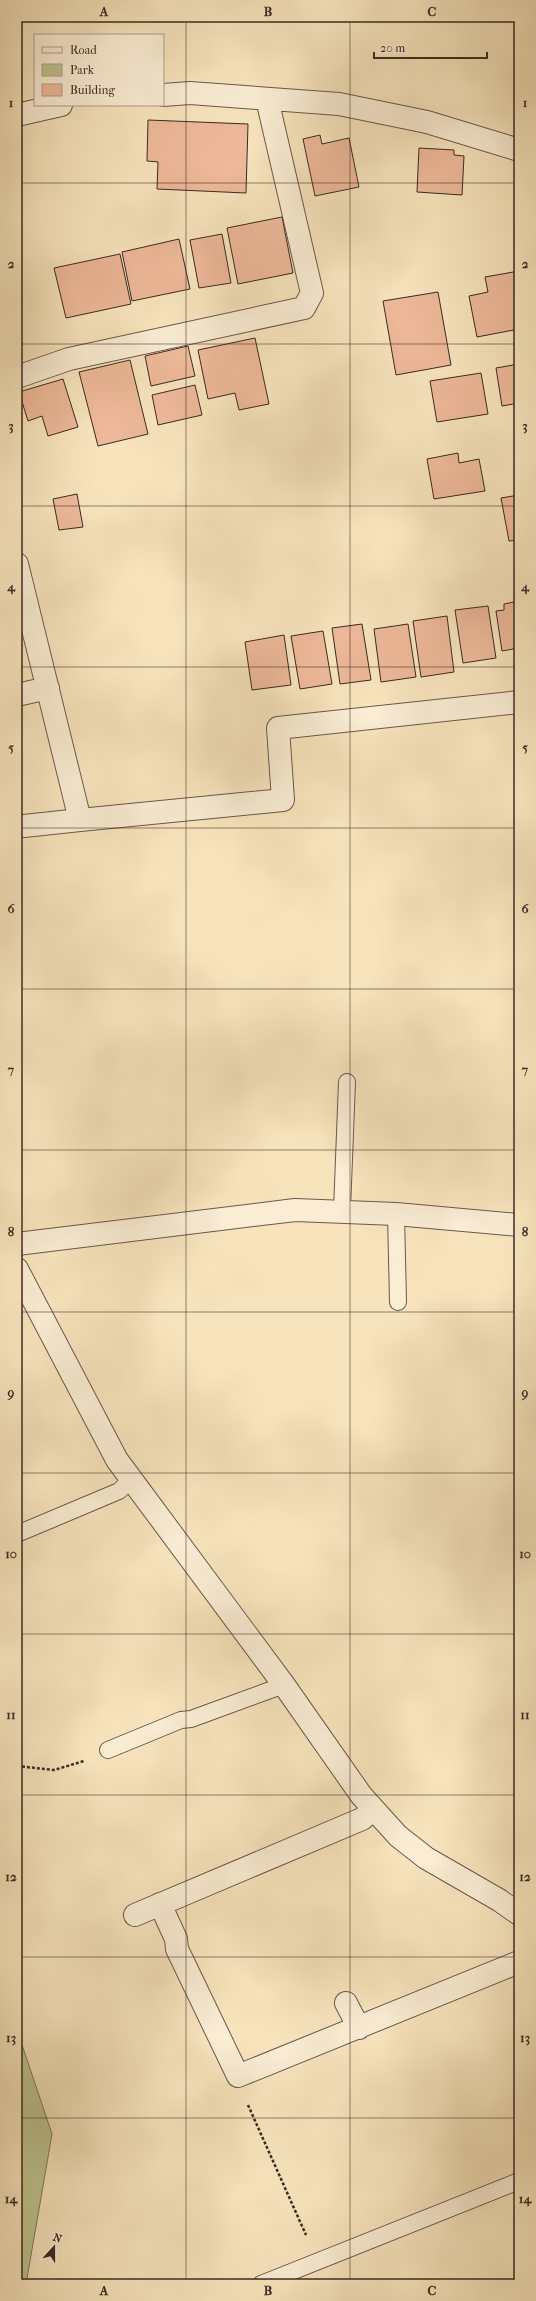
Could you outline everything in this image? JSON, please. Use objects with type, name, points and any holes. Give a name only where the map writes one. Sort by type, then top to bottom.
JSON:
[{"type":"street","points":[[164,95],[190,93],[339,104],[427,122],[519,150]]},
{"type":"street","points":[[17,377],[70,359],[304,308],[312,293],[267,99]]},
{"type":"street","points":[[17,115],[57,106]]},
{"type":"street","points":[[17,564],[80,820]]},
{"type":"street","points":[[17,695],[48,688]]},
{"type":"street","points":[[24,826],[283,800],[278,728],[519,702]]},
{"type":"street","points":[[17,1244],[295,1210],[342,1210],[519,1225]]},
{"type":"street","points":[[17,1269],[117,1460],[284,1685],[373,1810],[398,1836],[426,1858],[499,1900],[519,1914]]},
{"type":"street","points":[[135,1915],[362,1819],[373,1810]]},
{"type":"street","points":[[160,1904],[176,1939],[177,1950],[238,2076],[519,1962]]},
{"type":"street","points":[[346,2003],[359,2028]]},
{"type":"lane","points":[[342,1210],[347,1082]]},
{"type":"lane","points":[[396,1214],[398,1302]]},
{"type":"lane","points":[[17,1534],[119,1491],[132,1479]]},
{"type":"lane","points":[[108,1750],[181,1720],[191,1719],[284,1685]]},
{"type":"lane","points":[[261,2284],[519,2181]]},
{"type":"path","points":[[17,1766],[54,1770],[97,1756],[108,1750]]},
{"type":"path","points":[[238,2076],[241,2090],[318,2261]]},
{"type":"green space","points":[[17,2030],[52,2134],[26,2284],[17,2284]]},
{"type":"building","points":[[148,120],[248,124],[246,193],[157,189],[158,162],[147,161]]},
{"type":"building","points":[[320,135],[322,144],[349,138],[359,187],[315,196],[303,139]]},
{"type":"building","points":[[419,148],[454,150],[454,155],[464,156],[462,195],[417,192]]},
{"type":"building","points":[[282,217],[293,273],[238,284],[227,228]]},
{"type":"building","points":[[222,234],[231,283],[199,288],[190,240]]},
{"type":"building","points":[[179,239],[190,289],[132,301],[122,252]]},
{"type":"building","points":[[120,254],[131,304],[66,318],[54,268]]},
{"type":"building","points":[[519,271],[519,329],[477,337],[469,296],[488,292],[485,277]]},
{"type":"building","points":[[438,292],[451,365],[396,375],[383,301]]},
{"type":"building","points":[[255,338],[269,404],[239,410],[235,393],[208,399],[198,350]]},
{"type":"building","points":[[188,346],[195,376],[151,386],[145,356]]},
{"type":"building","points":[[130,360],[148,434],[98,446],[79,372]]},
{"type":"building","points":[[519,364],[519,403],[502,406],[496,368]]},
{"type":"building","points":[[481,373],[488,414],[437,422],[430,381]]},
{"type":"building","points":[[63,379],[78,427],[48,436],[42,416],[28,421],[19,392]]},
{"type":"building","points":[[195,385],[202,415],[158,425],[152,395]]},
{"type":"building","points":[[458,453],[459,463],[479,459],[485,491],[434,499],[427,459]]},
{"type":"building","points":[[77,494],[83,527],[59,530],[53,499]]},
{"type":"building","points":[[519,495],[519,540],[509,541],[501,498]]},
{"type":"building","points":[[519,601],[519,648],[502,651],[496,611],[504,610],[504,604]]},
{"type":"building","points":[[488,606],[496,658],[463,663],[455,610]]},
{"type":"building","points":[[447,616],[454,672],[421,677],[413,621]]},
{"type":"building","points":[[362,624],[371,680],[340,684],[332,628]]},
{"type":"building","points":[[408,624],[416,677],[381,682],[374,629]]},
{"type":"building","points":[[323,631],[332,684],[300,689],[291,636]]},
{"type":"building","points":[[284,635],[291,685],[252,690],[245,642]]}]
